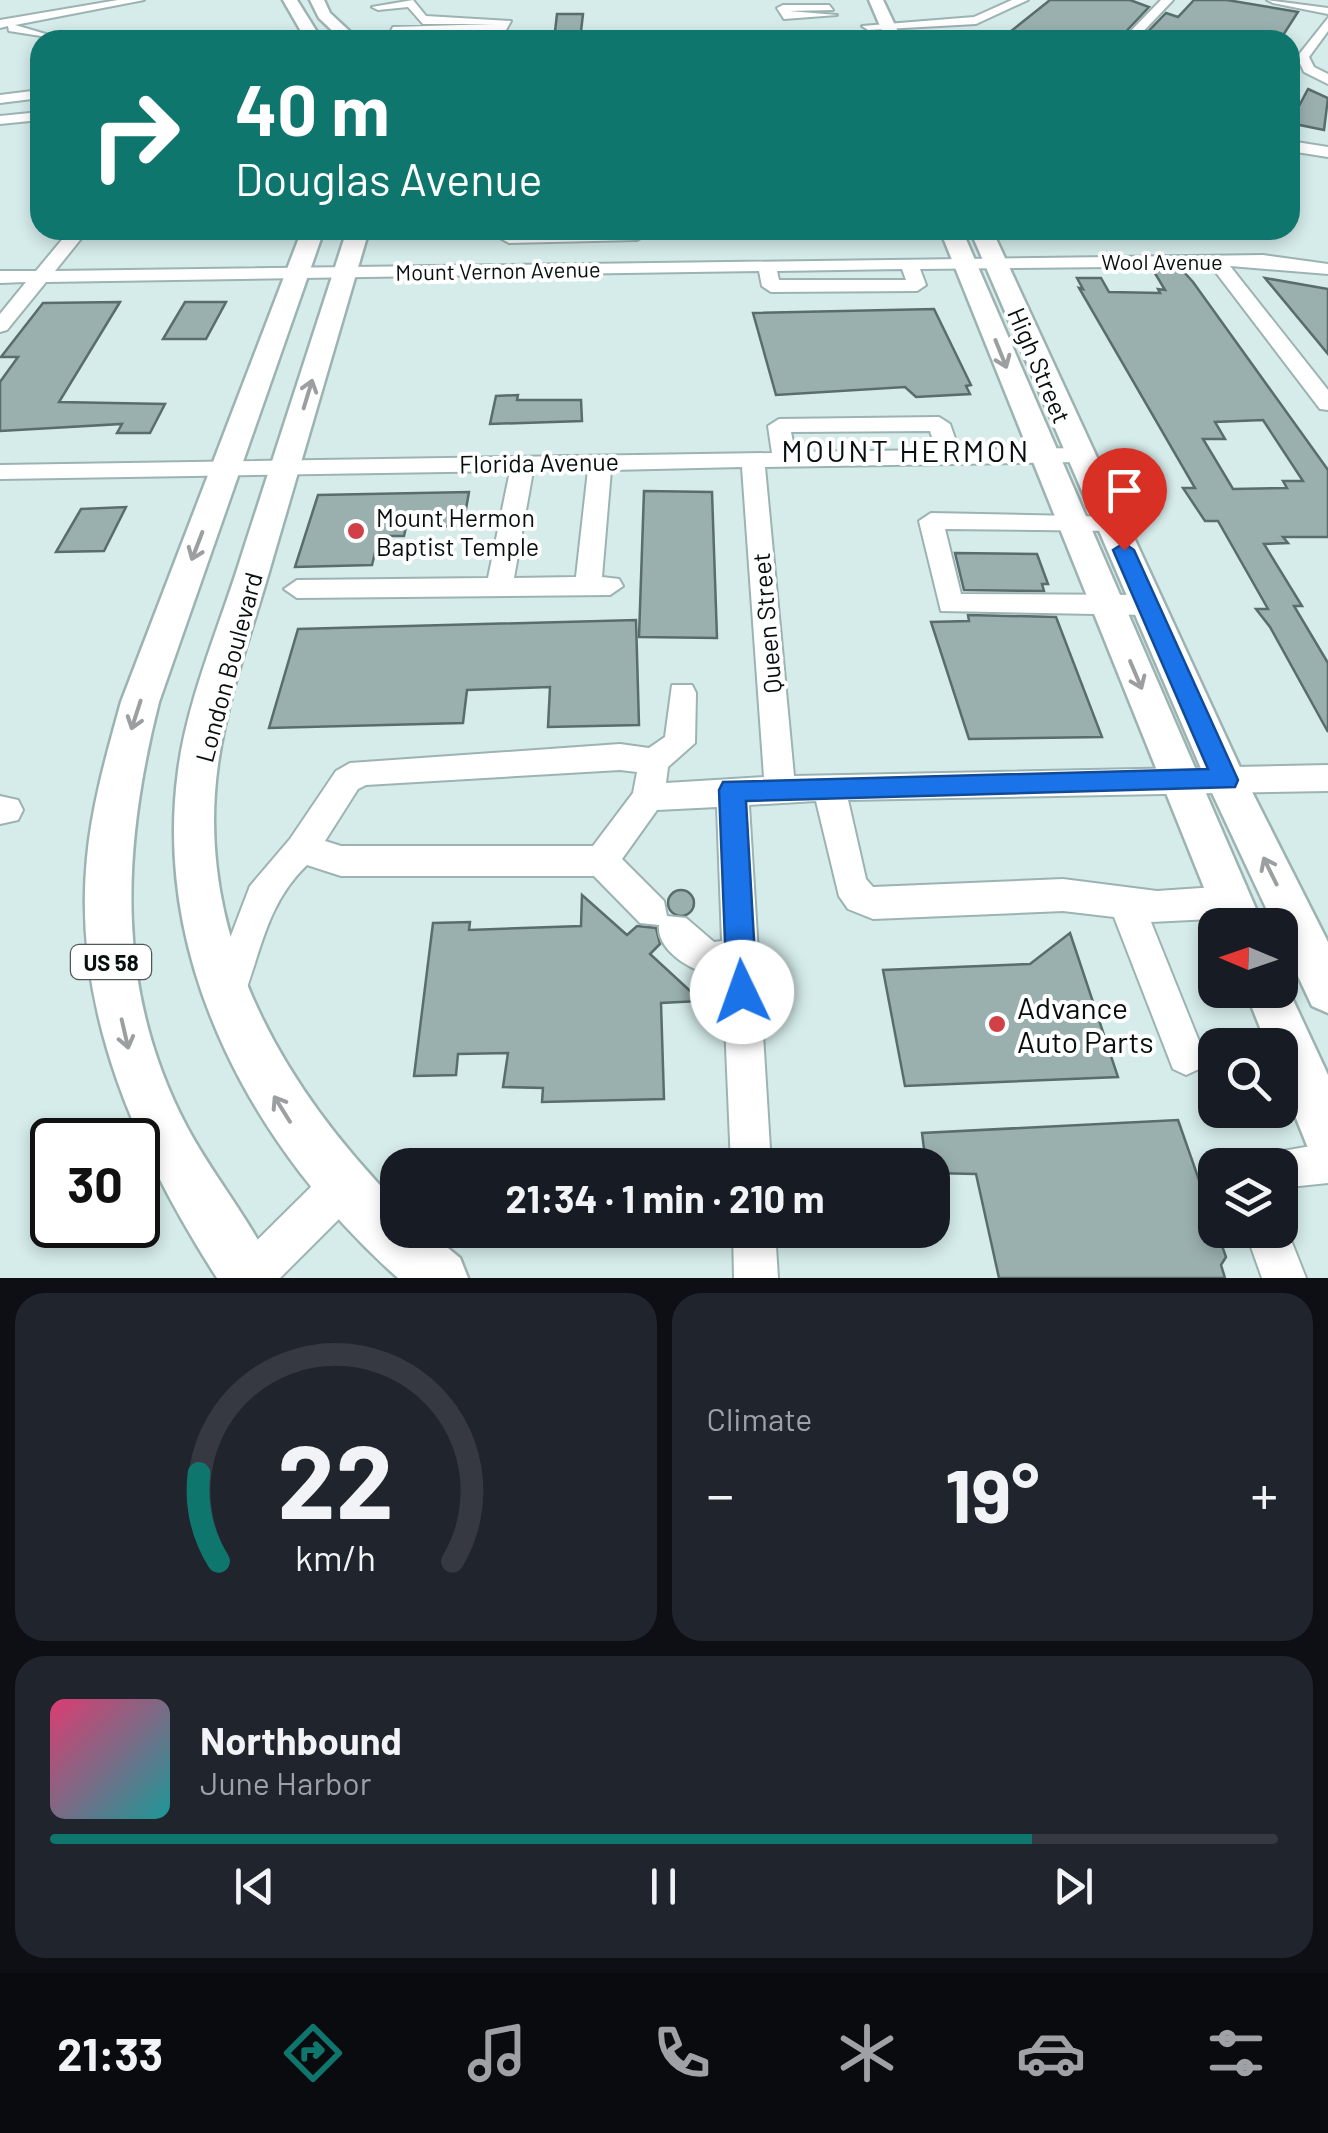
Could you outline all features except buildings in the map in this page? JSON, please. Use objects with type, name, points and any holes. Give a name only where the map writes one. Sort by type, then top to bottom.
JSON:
[{"type":"main road","points":[[290,0],[308,30]]},
{"type":"main road","points":[[317,0],[324,14],[341,30]]},
{"type":"main road","points":[[858,0],[870,30]]},
{"type":"main road","points":[[876,0],[889,30]]},
{"type":"main road","name":"US 58","points":[[249,1278],[199,1207],[152,1112],[128,1049],[116,992],[105,901],[108,831],[120,764],[310,240]]},
{"type":"main road","name":"London Boulevard","points":[[355,240],[215,697],[195,795],[198,884],[205,932],[225,999],[256,1067],[299,1136],[341,1187],[440,1278]]},
{"type":"main road","name":"High Street","points":[[955,240],[1234,908]]},
{"type":"main road","name":"High Street","points":[[986,240],[1226,780],[1328,990]]},
{"type":"main road","points":[[1275,1008],[1328,1135]]},
{"type":"street","points":[[1,23],[138,0]]},
{"type":"street","points":[[910,30],[983,19],[1022,0]]},
{"type":"street","points":[[1138,30],[1168,0]]},
{"type":"street","points":[[1273,0],[1328,11]]},
{"type":"street","points":[[376,3],[410,4],[423,20],[505,21],[489,30]]},
{"type":"street","points":[[376,3],[394,30]]},
{"type":"street","points":[[917,7],[983,19]]},
{"type":"street","points":[[829,8],[837,30]]},
{"type":"street","points":[[1,23],[30,31]]},
{"type":"street","points":[[1325,79],[1303,58],[1326,25]]},
{"type":"street","points":[[0,99],[30,95]]},
{"type":"street","points":[[0,120],[30,117]]},
{"type":"street","points":[[1300,148],[1328,152]]},
{"type":"street","points":[[0,326],[71,240]]},
{"type":"street","points":[[505,270],[508,240]]},
{"type":"street","points":[[786,246],[791,266]]},
{"type":"street","name":"Wool Avenue","points":[[996,263],[1263,260],[1328,269]]},
{"type":"street","points":[[1217,261],[1319,381],[1328,404]]},
{"type":"street","name":"Mount Vernon Avenue","points":[[0,277],[996,263]]},
{"type":"street","points":[[767,266],[770,286],[916,285],[909,264]]},
{"type":"street","points":[[784,458],[779,426],[938,424],[950,457]]},
{"type":"street","name":"Florida Avenue","points":[[0,472],[1079,454]]},
{"type":"street","name":"Queen Street","points":[[753,458],[780,788]]},
{"type":"street","points":[[298,589],[599,586],[600,461]]},
{"type":"street","points":[[498,586],[523,463]]},
{"type":"street","points":[[1112,523],[931,521],[950,604],[1148,604]]},
{"type":"street","points":[[225,999],[253,906],[269,880],[302,849],[347,780],[360,772],[620,757],[654,761],[680,743],[682,693]]},
{"type":"street","points":[[601,861],[648,797],[654,761]]},
{"type":"street","points":[[648,797],[780,788],[1328,778]]},
{"type":"street","points":[[829,787],[851,885],[860,898],[873,904],[1063,896],[1198,911]]},
{"type":"street","points":[[732,790],[750,1148]]},
{"type":"street","points":[[302,849],[341,861],[601,861],[706,959],[740,958]]},
{"type":"street","points":[[1126,903],[1186,1056]]},
{"type":"street","points":[[1298,1166],[1328,1163]]},
{"type":"street","points":[[249,1278],[341,1187]]},
{"type":"street","points":[[755,1248],[756,1278]]},
{"type":"street","points":[[1273,1248],[1284,1278]]},
{"type":"place","name":"Mount Hermon Baptist Temple","points":[[356,531]]},
{"type":"place","name":"Advance Auto Parts","points":[[997,1024]]},
{"type":"district","name":"MOUNT HERMON","points":[[906,450]]},
{"type":"route","points":[[742,992],[732,790],[1226,780],[1124,550]]}]
